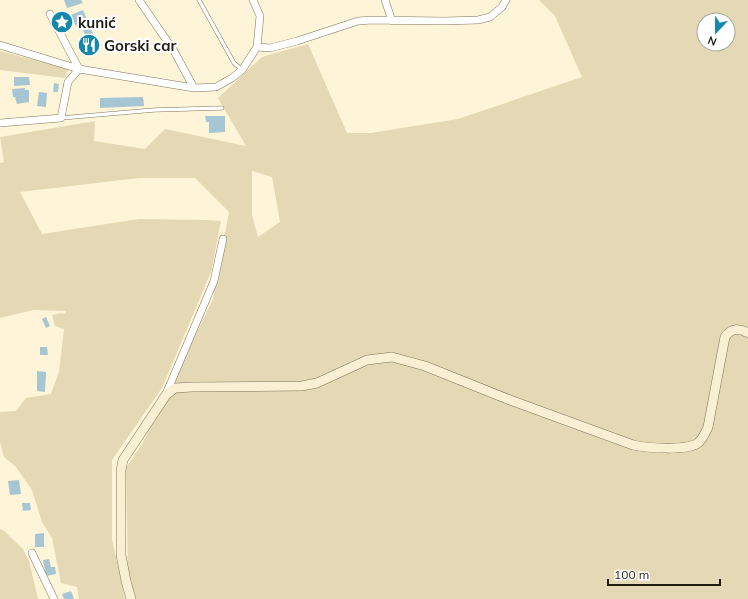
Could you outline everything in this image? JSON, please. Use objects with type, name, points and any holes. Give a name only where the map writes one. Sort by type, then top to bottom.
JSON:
[{"type":"street","points":[[139,0],[174,51],[194,88]]},
{"type":"street","points":[[0,45],[79,69],[194,88],[216,87],[232,78],[242,70],[257,47],[260,16],[252,0]]},
{"type":"street","points":[[385,0],[392,20]]},
{"type":"street","points":[[257,47],[270,48],[297,41],[358,21],[478,20],[490,17],[502,7],[506,0]]},
{"type":"street","points":[[50,14],[79,69]]},
{"type":"street","points":[[0,123],[61,118],[68,82],[79,69]]},
{"type":"street","points":[[131,599],[121,555],[121,470],[124,460],[166,395],[214,281],[223,239]]},
{"type":"street","points":[[166,395],[175,388],[302,386],[317,382],[368,360],[392,357],[424,366],[510,400],[633,445],[644,447],[681,447],[693,445],[699,442],[704,436],[708,427],[725,337],[733,330],[744,331],[748,334]]},
{"type":"street","points":[[32,553],[54,599]]},
{"type":"lane","points":[[199,0],[234,63],[242,70]]},
{"type":"lane","points":[[61,118],[154,110],[222,108]]},
{"type":"shaded area","points":[[539,0],[748,0],[748,599],[136,599],[128,576],[126,468],[142,444],[213,299],[229,212],[195,178],[139,178],[20,192],[42,234],[139,219],[221,221],[211,272],[162,388],[112,460],[112,539],[125,599],[79,599],[77,587],[61,583],[52,538],[42,522],[32,490],[16,467],[4,457],[0,442],[0,412],[16,411],[26,398],[51,394],[59,372],[64,329],[55,326],[52,315],[61,313],[65,314],[66,311],[33,310],[0,318],[0,163],[4,162],[0,137],[95,121],[94,141],[145,149],[165,129],[246,146],[218,98],[262,57],[308,44],[347,133],[371,133],[458,119],[582,77],[555,16]],"holes":[[[252,171],[272,177],[280,222],[258,237],[252,215]]]},
{"type":"shaded area","points":[[0,51],[69,69],[65,78],[0,70]]},
{"type":"shaded area","points":[[0,529],[23,549],[29,561],[38,599],[0,599]]},
{"type":"building","points":[[64,0],[81,0],[83,3],[67,8]]},
{"type":"building","points":[[83,10],[88,22],[76,26],[71,15]]},
{"type":"building","points":[[90,27],[93,34],[86,37],[83,30]]},
{"type":"building","name":"Gorski car","points":[[89,41],[92,48],[88,49],[85,42]]},
{"type":"building","points":[[14,77],[29,77],[30,85],[14,86]]},
{"type":"building","points":[[54,83],[59,84],[58,92],[53,92]]},
{"type":"building","points":[[25,88],[25,90],[29,90],[29,102],[17,104],[15,97],[13,97],[12,89]]},
{"type":"building","points":[[39,92],[47,93],[46,107],[37,106]]},
{"type":"building","points":[[143,97],[144,106],[100,108],[100,98]]},
{"type":"building","points":[[205,116],[225,116],[225,132],[209,133],[209,122],[206,122]]},
{"type":"building","points":[[46,317],[50,326],[46,328],[42,319]]},
{"type":"building","points":[[40,347],[47,347],[48,355],[40,355]]},
{"type":"building","points":[[37,371],[46,372],[45,392],[37,391]]},
{"type":"building","points":[[19,480],[21,494],[10,495],[8,481]]},
{"type":"building","points":[[22,503],[30,503],[31,510],[23,511]]},
{"type":"building","points":[[44,533],[44,547],[35,547],[35,534]]},
{"type":"building","points":[[49,559],[51,567],[55,567],[56,574],[46,576],[43,560]]},
{"type":"building","points":[[71,591],[74,599],[64,599],[62,594]]},
{"type":"place","name":"kunić","points":[[62,22]]},
{"type":"place","name":"Gorski car","points":[[89,45]]}]
